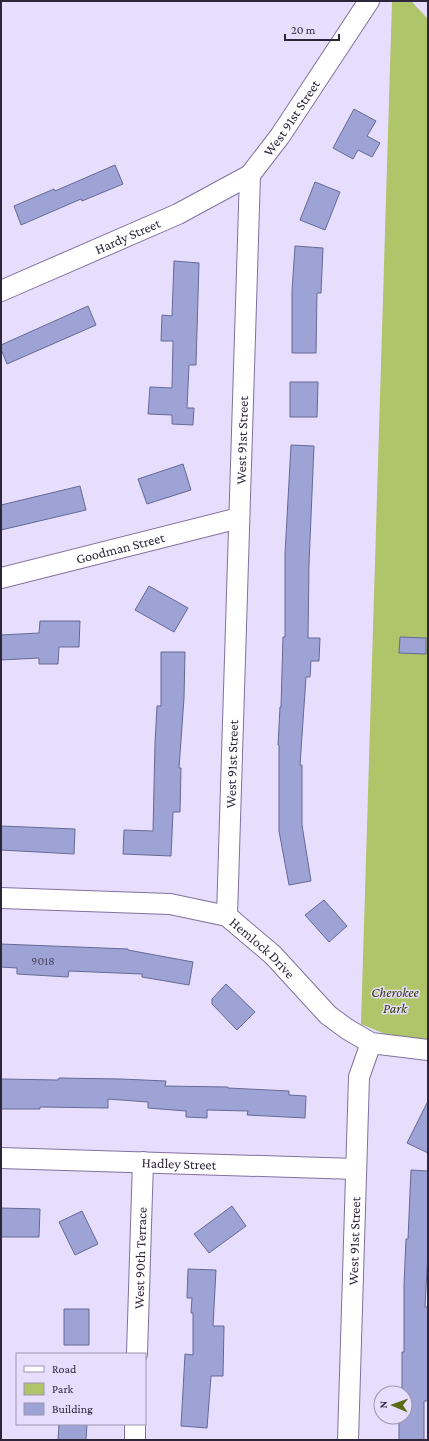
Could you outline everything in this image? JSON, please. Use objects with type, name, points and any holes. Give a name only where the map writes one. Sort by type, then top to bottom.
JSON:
[{"type":"street","name":"West 91st Street","points":[[227,916],[250,175],[280,136],[369,1]]},
{"type":"street","name":"Hardy Street","points":[[1,291],[178,214],[250,175]]},
{"type":"street","name":"Goodman Street","points":[[1,578],[239,518]]},
{"type":"street","name":"Hemlock Drive","points":[[1,898],[170,904],[227,916],[273,955],[328,1015],[347,1029],[371,1044],[428,1050]]},
{"type":"street","name":"West 91st Street","points":[[348,1440],[359,1077],[371,1044]]},
{"type":"street","name":"Hadley Street","points":[[1,1158],[356,1169]]},
{"type":"street","name":"West 90th Terrace","points":[[138,1353],[143,1162]]},
{"type":"street","points":[[135,1425],[135,1440]]},
{"type":"green space","name":"Cherokee Park","points":[[392,1],[411,1],[428,19],[428,1040],[385,1034],[361,1024]]},
{"type":"building","points":[[354,109],[376,121],[367,136],[380,143],[372,157],[358,150],[353,159],[333,148]]},
{"type":"building","points":[[115,165],[123,184],[82,201],[81,199],[21,225],[14,206],[54,189],[55,191]]},
{"type":"building","points":[[315,182],[340,192],[325,230],[300,220]]},
{"type":"building","points":[[295,246],[323,248],[321,293],[317,293],[316,353],[292,353],[292,291]]},
{"type":"building","points":[[174,261],[199,263],[196,365],[189,365],[187,408],[194,408],[193,425],[172,424],[172,415],[148,414],[150,387],[172,388],[173,341],[161,341],[162,315],[172,316]]},
{"type":"building","points":[[88,306],[96,325],[7,364],[1,349],[1,345]]},
{"type":"building","points":[[290,382],[318,382],[317,417],[290,417]]},
{"type":"building","points":[[291,445],[314,446],[309,564],[308,638],[320,638],[319,661],[311,661],[310,677],[306,677],[300,765],[302,765],[302,825],[311,881],[289,885],[279,831],[278,745],[281,707],[283,637],[285,637],[285,554]]},
{"type":"building","points":[[183,464],[191,490],[147,504],[138,479]]},
{"type":"building","points":[[80,486],[86,510],[1,530],[1,505]]},
{"type":"building","points":[[149,586],[188,608],[174,632],[135,610]]},
{"type":"building","points":[[40,621],[80,621],[79,647],[59,647],[58,664],[39,664],[39,658],[1,660],[1,635],[39,633]]},
{"type":"building","points":[[400,637],[426,638],[426,654],[399,653]]},
{"type":"building","points":[[161,652],[185,652],[184,698],[179,768],[181,768],[180,812],[173,812],[171,856],[123,854],[124,830],[153,831],[157,706],[161,706]]},
{"type":"building","points":[[1,826],[75,829],[74,854],[1,850]]},
{"type":"building","points":[[324,900],[347,926],[329,942],[305,915]]},
{"type":"building","points":[[1,944],[128,949],[193,962],[189,985],[142,977],[142,974],[69,971],[68,977],[17,974],[17,968],[1,967]]},
{"type":"building","points":[[226,984],[255,1012],[237,1030],[212,1004],[212,999]]},
{"type":"building","points":[[59,1078],[166,1081],[165,1086],[228,1087],[289,1091],[289,1095],[306,1096],[305,1118],[247,1115],[248,1111],[207,1110],[207,1118],[186,1117],[186,1111],[148,1108],[148,1102],[108,1099],[108,1108],[40,1107],[40,1109],[1,1109],[1,1079],[58,1080]]},
{"type":"building","points":[[428,1101],[428,1153],[407,1143]]},
{"type":"building","points":[[411,1170],[428,1171],[428,1252],[425,1307],[428,1307],[428,1401],[424,1401],[424,1440],[399,1440],[399,1425],[413,1425],[413,1385],[402,1385],[402,1352],[404,1352],[404,1285],[406,1239],[408,1239]]},
{"type":"building","points":[[232,1206],[246,1226],[209,1253],[194,1234]]},
{"type":"building","points":[[1,1208],[40,1209],[39,1237],[1,1237]]},
{"type":"building","points":[[82,1211],[98,1244],[75,1255],[59,1222]]},
{"type":"building","points":[[188,1269],[216,1270],[213,1326],[224,1326],[223,1376],[211,1376],[207,1428],[181,1426],[185,1354],[193,1355],[193,1313],[191,1313],[192,1298],[187,1298]]},
{"type":"building","points":[[64,1309],[89,1309],[89,1345],[64,1345]]},
{"type":"building","points":[[59,1425],[87,1425],[86,1440],[58,1440]]}]
